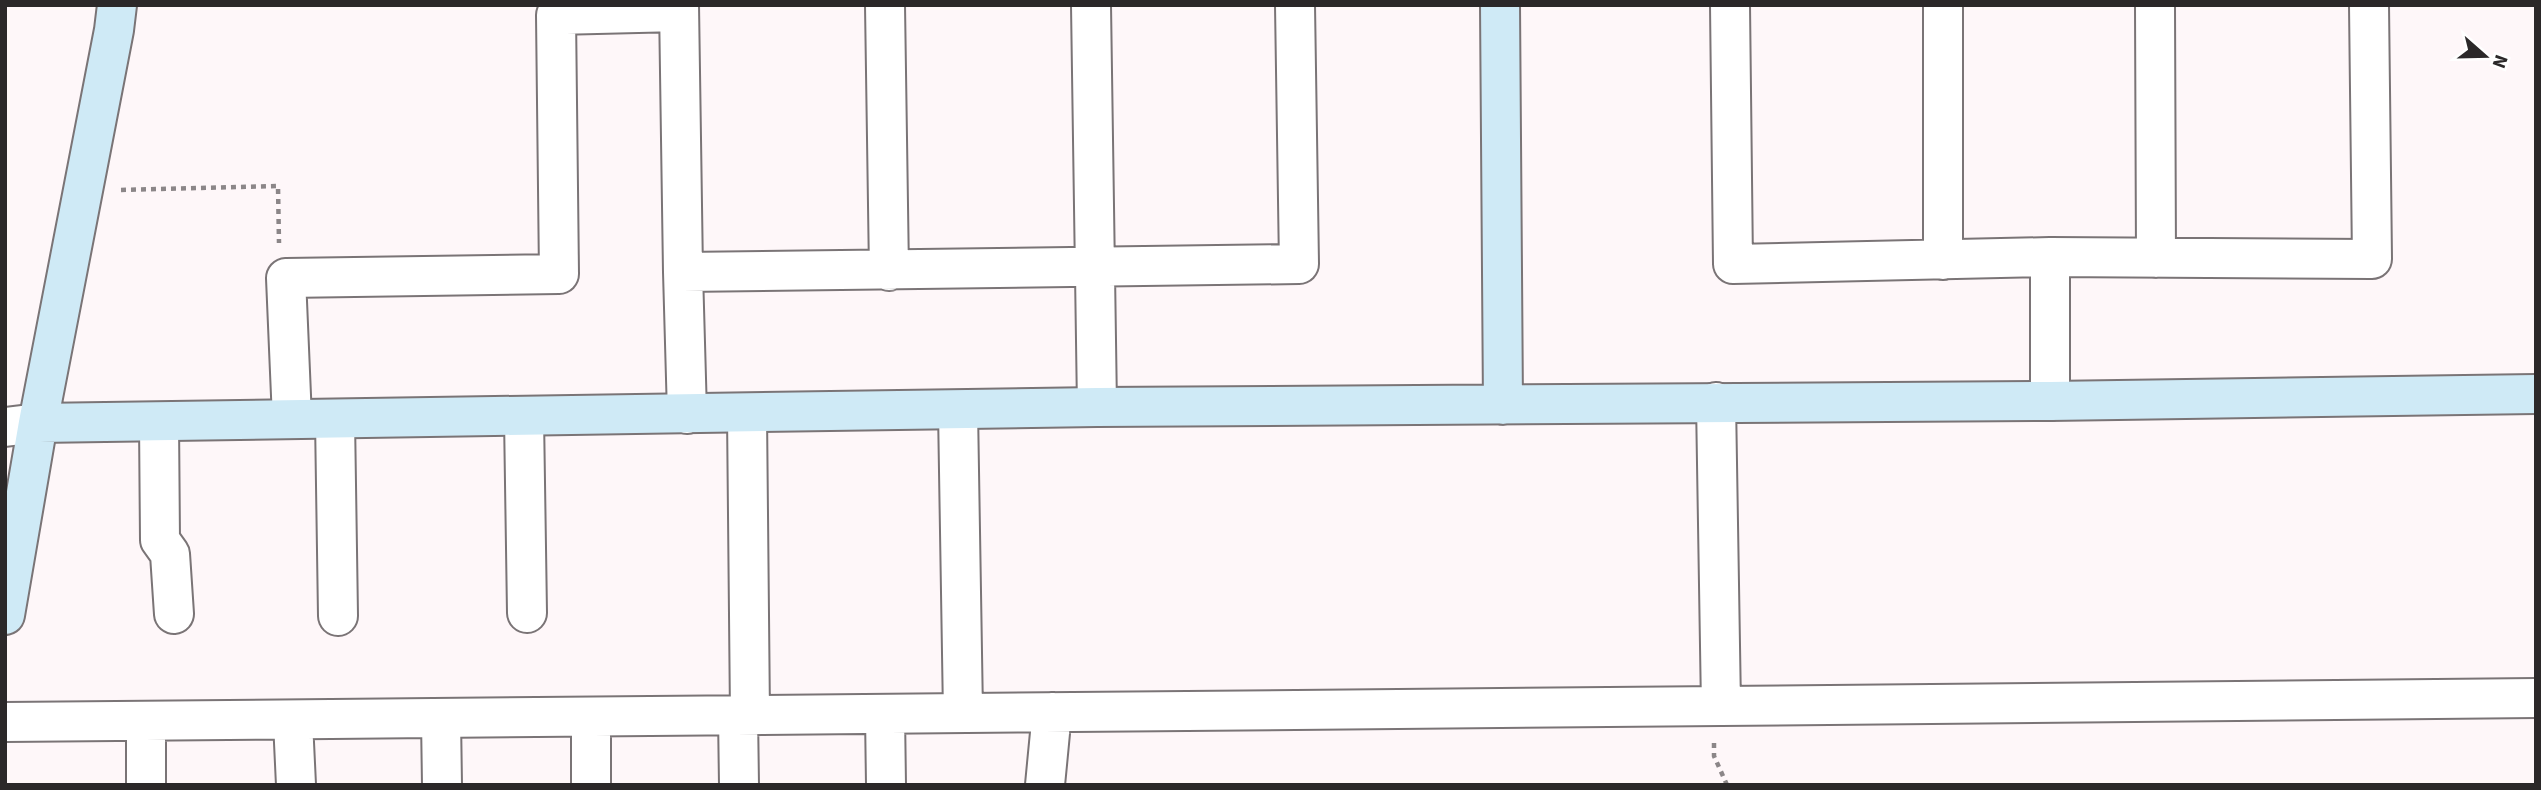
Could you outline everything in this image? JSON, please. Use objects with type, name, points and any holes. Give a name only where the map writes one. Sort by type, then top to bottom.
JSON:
[{"type":"street","points":[[5,615],[21,425],[114,30],[117,5]]},
{"type":"street","points":[[886,5],[890,271]]},
{"type":"street","points":[[1091,5],[1097,407]]},
{"type":"street","points":[[683,272],[1299,264],[1295,5]]},
{"type":"street","points":[[1500,5],[1503,405]]},
{"type":"street","points":[[1730,5],[1733,264],[2050,257],[2372,259],[2369,5]]},
{"type":"street","points":[[1943,5],[1943,260]]},
{"type":"street","points":[[2155,5],[2156,258]]},
{"type":"street","points":[[292,419],[286,278],[559,274],[556,15],[679,8],[687,414]]},
{"type":"street","points":[[2050,257],[2050,401]]},
{"type":"street","points":[[21,425],[1097,407],[2050,401],[2536,394]]},
{"type":"street","points":[[1716,402],[1721,706]]},
{"type":"street","points":[[958,410],[962,713]]},
{"type":"street","points":[[739,785],[744,715],[747,414]]},
{"type":"street","points":[[524,417],[527,613]]},
{"type":"street","points":[[335,419],[338,616]]},
{"type":"street","points":[[159,422],[160,540],[170,554],[174,614]]},
{"type":"street","points":[[5,722],[2536,698]]},
{"type":"street","points":[[1045,785],[1052,712]]},
{"type":"street","points":[[885,714],[886,785]]},
{"type":"street","points":[[591,717],[591,785]]},
{"type":"street","points":[[440,719],[442,785]]},
{"type":"street","points":[[146,721],[146,785]]},
{"type":"street","points":[[293,721],[296,785]]},
{"type":"path","points":[[118,190],[278,186],[279,262],[286,278]]}]
